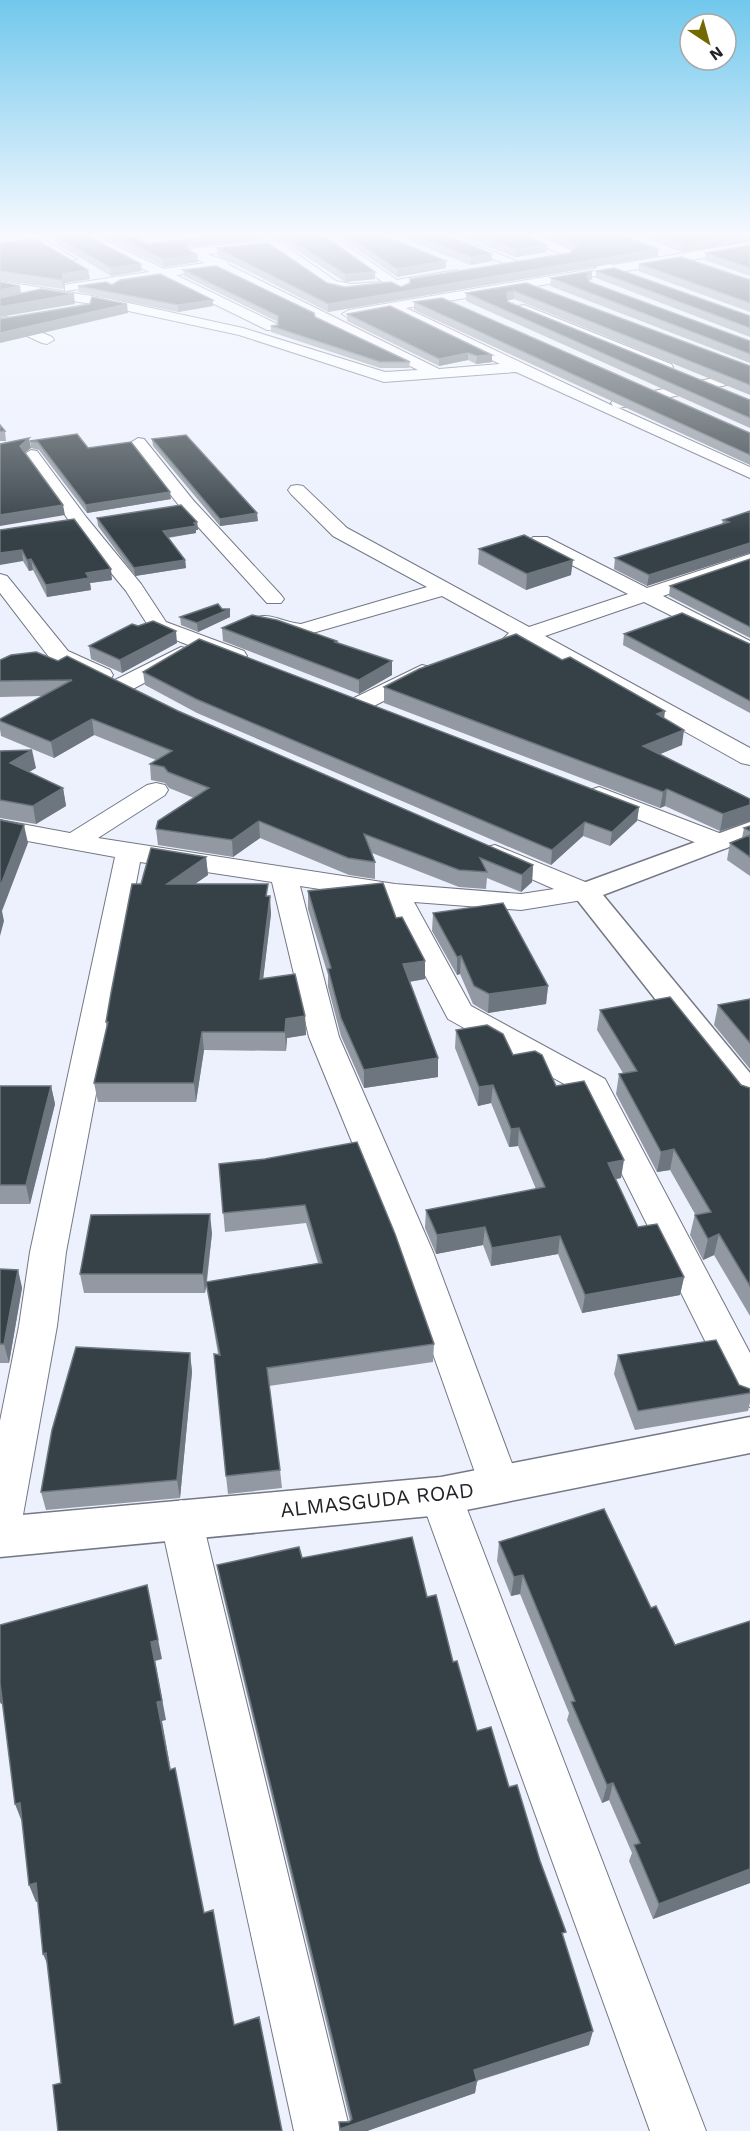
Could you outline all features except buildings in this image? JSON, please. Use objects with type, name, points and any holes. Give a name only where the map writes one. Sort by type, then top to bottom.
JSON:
[{"type":"street","points":[[30,333],[46,340]]},
{"type":"street","points":[[248,333],[378,375],[438,374],[523,367]]},
{"type":"street","points":[[357,333],[438,374]]},
{"type":"street","points":[[450,333],[602,407],[750,472]]},
{"type":"street","points":[[585,333],[728,394]]},
{"type":"street","points":[[604,341],[627,336]]},
{"type":"street","points":[[728,361],[750,370]]},
{"type":"street","points":[[602,407],[750,375]]},
{"type":"street","points":[[636,386],[677,405]]},
{"type":"street","points":[[138,443],[187,504],[274,599]]},
{"type":"street","points":[[31,455],[90,520],[158,626],[211,638],[255,663]]},
{"type":"street","points":[[297,490],[340,532],[750,758]]},
{"type":"street","points":[[166,507],[187,504]]},
{"type":"street","points":[[56,525],[90,520]]},
{"type":"street","points":[[540,541],[750,649]]},
{"type":"street","points":[[493,646],[750,560]]},
{"type":"street","points":[[0,580],[50,657],[123,685],[151,700]]},
{"type":"street","points":[[247,621],[265,621],[281,629],[302,630],[444,589]]},
{"type":"street","points":[[123,685],[211,638]]},
{"type":"street","points":[[362,703],[438,666]]},
{"type":"street","points":[[340,695],[384,711]]},
{"type":"street","points":[[74,842],[156,790]]},
{"type":"street","points":[[584,790],[718,842]]},
{"type":"street","points":[[0,828],[129,852],[395,892],[521,902],[585,892],[750,830]]},
{"type":"street","points":[[477,846],[585,892],[750,1096]]},
{"type":"street","points":[[0,1526],[38,1326],[48,1252],[129,852]]},
{"type":"street","points":[[284,876],[324,1037],[415,1252],[499,1485]]},
{"type":"street","points":[[395,892],[459,1012],[594,1087],[750,1391]]},
{"type":"street","name":"ALMASGUDA ROAD","points":[[0,1537],[441,1496],[750,1435]]},
{"type":"street","points":[[441,1496],[678,2131]]},
{"type":"street","points":[[181,1519],[322,2131]]}]
